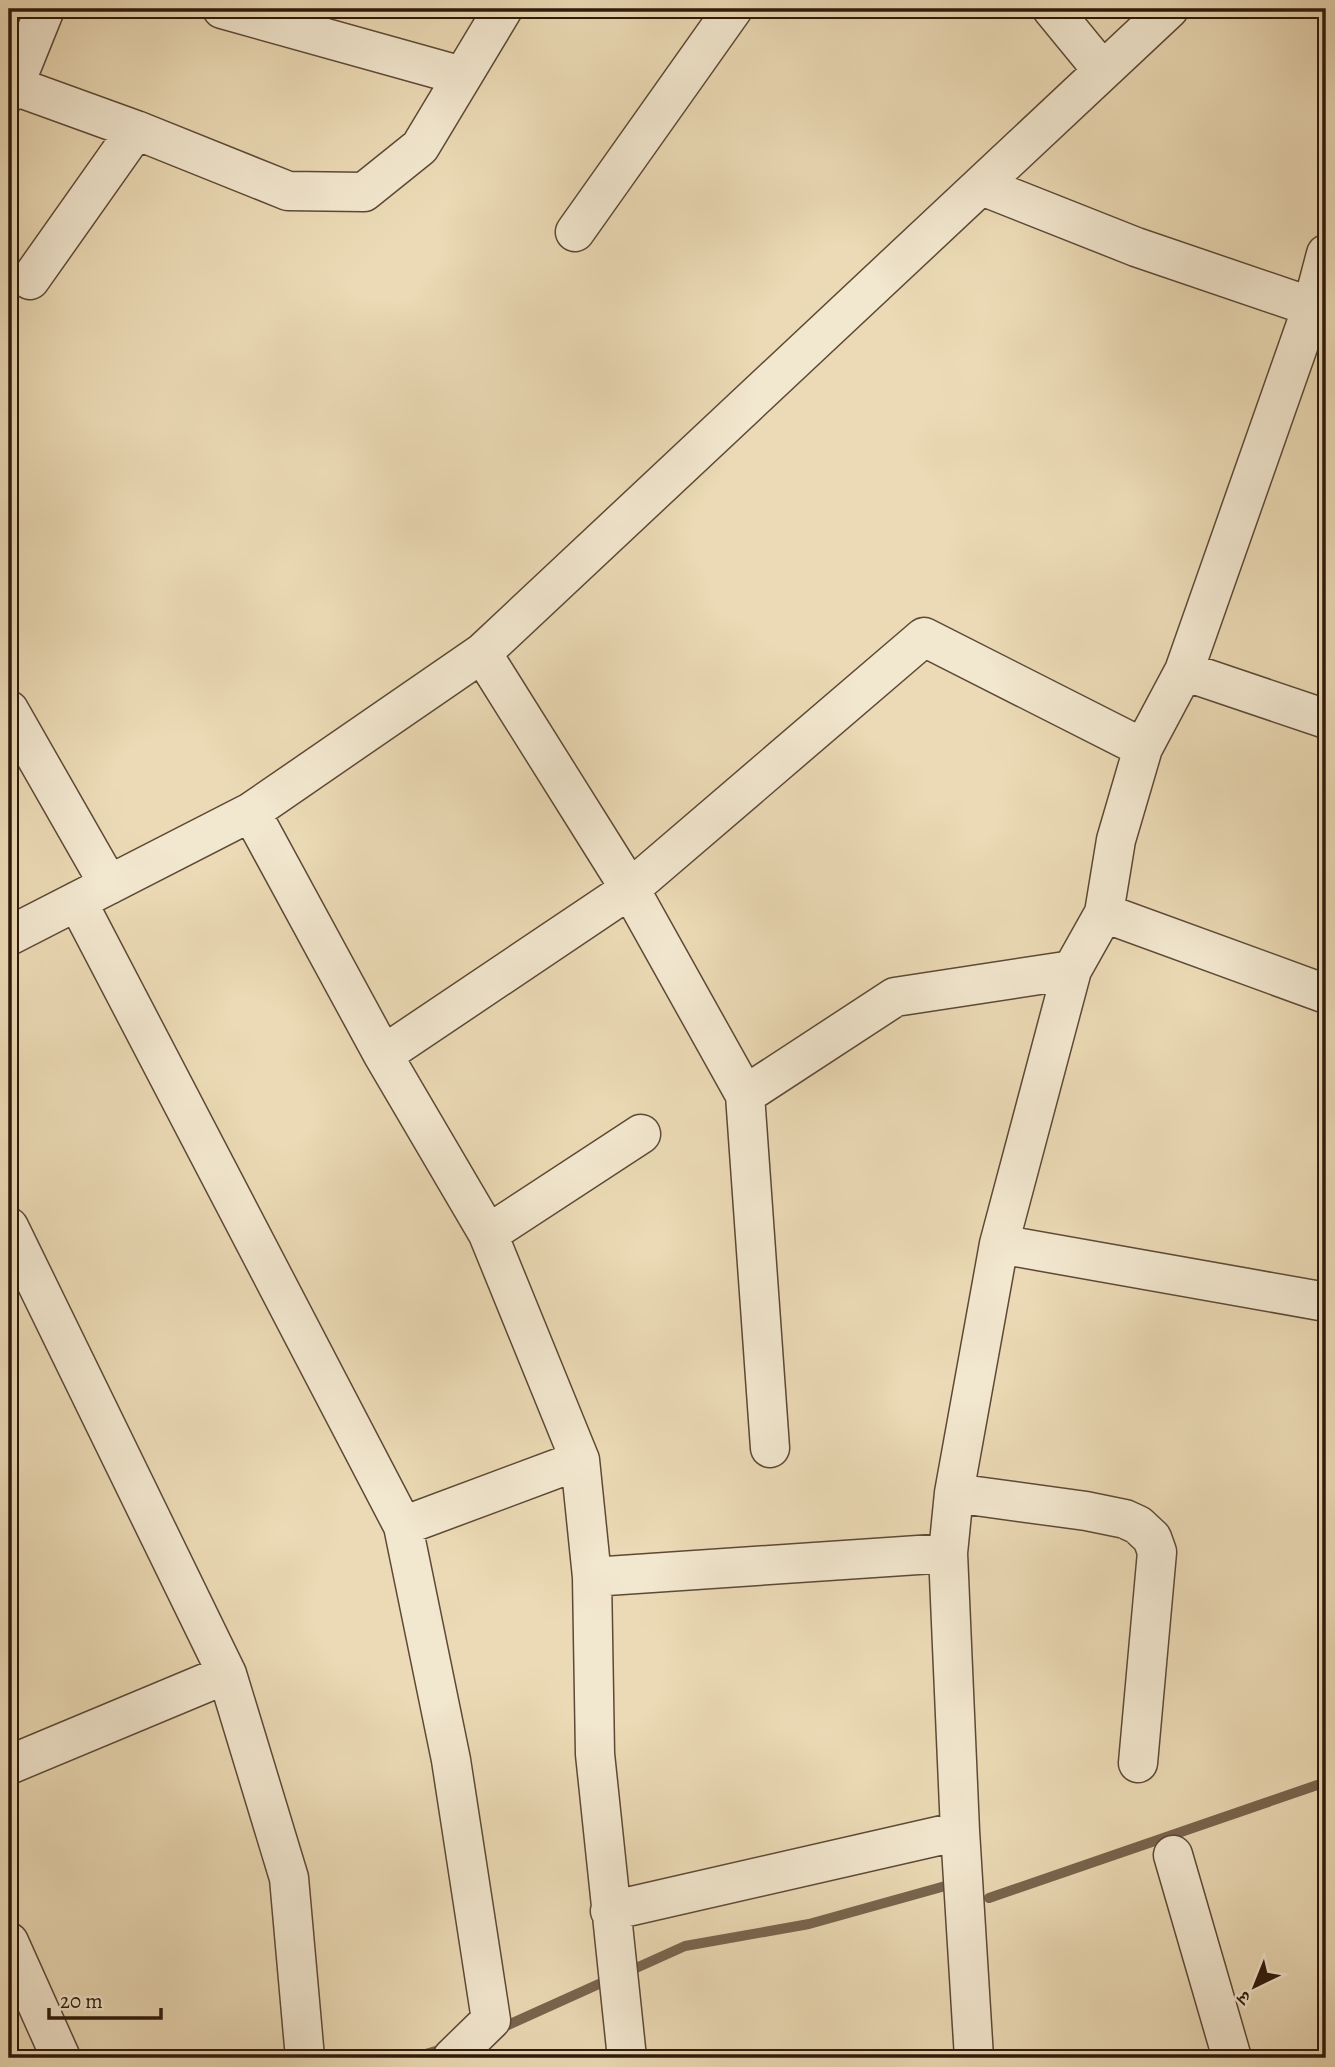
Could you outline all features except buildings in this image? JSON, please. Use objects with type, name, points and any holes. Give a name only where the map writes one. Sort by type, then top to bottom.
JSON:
[{"type":"street","points":[[45,9],[10,88],[136,130],[288,191],[364,192],[420,147],[503,9]]},
{"type":"street","points":[[222,9],[463,76]]},
{"type":"street","points":[[575,232],[733,9]]},
{"type":"street","points":[[1052,9],[1102,69]]},
{"type":"street","points":[[9,936],[251,812],[482,653],[1169,9]]},
{"type":"street","points":[[30,280],[136,130]]},
{"type":"street","points":[[982,186],[1136,247],[1312,307]]},
{"type":"street","points":[[974,2058],[960,1830],[948,1553],[954,1493],[999,1244],[1072,970],[1104,913],[1116,840],[1143,748],[1184,671],[1312,307],[1326,254]]},
{"type":"street","points":[[383,1055],[630,889],[924,637],[1143,748]]},
{"type":"street","points":[[482,653],[630,889],[745,1095],[769,1448]]},
{"type":"street","points":[[1184,671],[1326,719]]},
{"type":"street","points":[[9,710],[93,893],[403,1526],[452,1760],[491,2020],[452,2058]]},
{"type":"street","points":[[251,812],[383,1055],[488,1234],[580,1460],[592,1577],[595,1754],[627,2058]]},
{"type":"street","points":[[1104,913],[1326,994]]},
{"type":"street","points":[[745,1095],[895,997],[1072,970]]},
{"type":"street","points":[[488,1234],[641,1134]]},
{"type":"street","points":[[9,1227],[227,1674],[289,1878],[305,2058]]},
{"type":"street","points":[[999,1244],[1326,1302]]},
{"type":"street","points":[[403,1526],[580,1460]]},
{"type":"street","points":[[954,1493],[1125,1519],[1138,1525],[1152,1538],[1157,1552],[1138,1763]]},
{"type":"street","points":[[592,1577],[948,1553]]},
{"type":"street","points":[[9,1765],[227,1674]]},
{"type":"street","points":[[610,1911],[960,1830]]},
{"type":"street","points":[[1172,1855],[1232,2058]]},
{"type":"street","points":[[9,1942],[61,2058]]},
{"type":"waterway","points":[[989,1898],[1326,1782]]},
{"type":"waterway","points":[[625,1973],[685,1946],[809,1924],[956,1883]]},
{"type":"waterway","points":[[497,2030],[610,1979]]},
{"type":"waterway","points":[[412,2058],[446,2048]]}]
